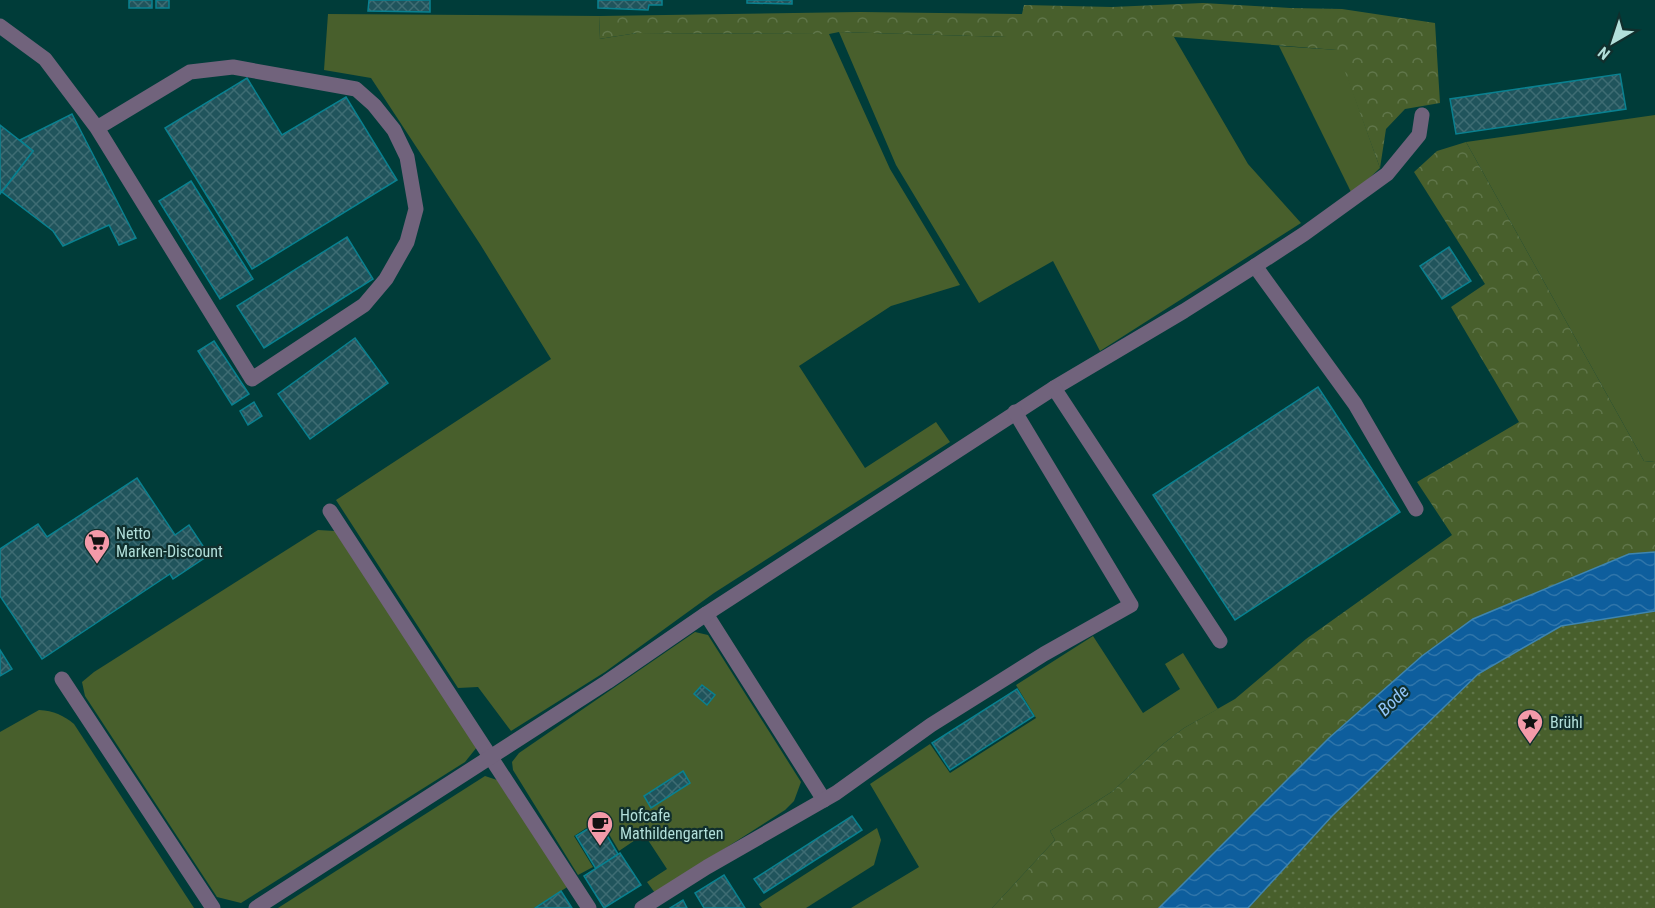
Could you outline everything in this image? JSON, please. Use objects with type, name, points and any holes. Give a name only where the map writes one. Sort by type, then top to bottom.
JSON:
[{"type":"lane","points":[[0,26],[45,59],[97,128],[252,379],[364,305],[386,279],[407,242],[416,209],[407,157],[394,130],[374,105],[356,89],[233,67],[190,72],[97,128]]},
{"type":"lane","points":[[256,908],[607,682],[706,614],[1015,412],[1184,311],[1304,234],[1387,174],[1419,135],[1422,115]]},
{"type":"lane","points":[[1255,266],[1355,404],[1416,509]]},
{"type":"lane","points":[[1054,388],[1220,641]]},
{"type":"lane","points":[[642,908],[707,867],[824,800],[931,725],[1044,654],[1131,604],[1015,412]]},
{"type":"lane","points":[[330,511],[589,908]]},
{"type":"lane","points":[[706,614],[824,800]]},
{"type":"lane","points":[[62,679],[213,908]]},
{"type":"green space","points":[[1203,3],[1342,9],[1435,23],[1440,103],[1405,109],[1386,129],[1380,168],[1337,50],[1174,37],[1007,37],[839,32],[829,34],[637,33],[599,39],[600,16],[860,12],[1022,14],[1024,5],[1112,7]]},
{"type":"green space","points":[[328,14],[600,16],[599,39],[637,33],[829,34],[890,169],[960,285],[891,306],[799,366],[865,468],[936,422],[950,442],[714,593],[605,672],[511,731],[478,687],[458,688],[336,500],[551,359],[480,244],[371,78],[324,70]]},
{"type":"green space","points":[[839,32],[1007,37],[1174,37],[1248,164],[1301,223],[1100,351],[1053,261],[979,303],[896,165]]},
{"type":"green space","points":[[1279,46],[1338,50],[1380,168],[1360,187],[1351,192]]},
{"type":"green space","points":[[1655,115],[1655,462],[1644,461],[1466,142]]},
{"type":"green space","points":[[1466,142],[1644,461],[1655,462],[1655,552],[1629,554],[1473,619],[1422,656],[1329,738],[1159,908],[992,908],[1055,840],[1050,831],[1113,791],[1163,744],[1184,728],[1235,699],[1306,639],[1452,535],[1417,482],[1519,422],[1451,307],[1485,284],[1414,172],[1437,151]]},
{"type":"green space","points":[[318,530],[335,531],[477,747],[465,762],[241,903],[217,897],[85,696],[82,682],[94,672]]},
{"type":"green space","name":"Brühl","points":[[1655,611],[1655,908],[1248,908],[1332,816],[1478,674],[1561,626]]},
{"type":"green space","points":[[695,632],[708,635],[801,782],[794,801],[785,810],[655,893],[647,882],[667,869],[644,834],[619,851],[600,819],[574,836],[593,867],[578,875],[513,770],[512,762],[519,753]]},
{"type":"green space","points":[[1093,636],[1143,713],[1180,689],[1165,664],[1183,653],[1218,709],[1184,728],[1163,744],[1113,791],[1050,831],[1055,840],[992,908],[851,908],[919,867],[870,784],[930,744],[950,773],[1036,718],[1016,685]]},
{"type":"green space","points":[[39,710],[58,714],[74,724],[194,908],[0,908],[0,732]]},
{"type":"green space","points":[[485,776],[497,780],[569,886],[534,908],[278,908]]},
{"type":"green space","points":[[877,828],[881,840],[874,865],[806,908],[762,908],[759,904]]},
{"type":"water","name":"Bode","points":[[1655,552],[1655,611],[1561,626],[1478,674],[1332,816],[1248,908],[1159,908],[1329,738],[1422,656],[1473,619],[1629,554]]},
{"type":"building","points":[[129,0],[152,0],[152,8],[129,8]]},
{"type":"building","points":[[156,0],[169,0],[169,8],[156,8]]},
{"type":"building","points":[[369,0],[430,0],[430,12],[368,11]]},
{"type":"building","points":[[598,0],[662,0],[662,5],[649,5],[648,10],[598,8]]},
{"type":"building","points":[[747,0],[792,0],[792,4],[747,3]]},
{"type":"building","points":[[1620,74],[1626,109],[1456,134],[1450,99]]},
{"type":"building","points":[[247,78],[282,135],[346,97],[397,180],[252,269],[165,128]]},
{"type":"building","points":[[72,114],[136,238],[119,245],[109,225],[63,246],[53,231],[2,192],[33,151],[20,140]]},
{"type":"building","points":[[0,125],[33,151],[0,194]]},
{"type":"building","points":[[191,181],[253,279],[220,299],[159,201]]},
{"type":"building","points":[[347,237],[373,279],[264,348],[237,306]]},
{"type":"building","points":[[1449,247],[1471,281],[1442,299],[1420,266]]},
{"type":"building","points":[[355,338],[388,383],[310,439],[278,394]]},
{"type":"building","points":[[214,341],[249,394],[232,405],[198,351]]},
{"type":"building","points":[[1318,387],[1400,512],[1235,620],[1153,495]]},
{"type":"building","points":[[254,402],[262,416],[248,425],[240,411]]},
{"type":"building","name":"Netto Marken-Discount","points":[[137,478],[175,535],[189,525],[209,555],[173,579],[170,574],[42,659],[0,596],[0,549],[38,524],[47,537]]},
{"type":"building","points":[[0,650],[12,669],[0,676]]},
{"type":"building","points":[[702,685],[715,695],[707,705],[694,694]]},
{"type":"building","points":[[1017,689],[1034,716],[950,770],[932,743]]},
{"type":"building","points":[[683,771],[690,783],[651,808],[644,796]]},
{"type":"building","points":[[852,816],[862,830],[764,893],[754,879]]},
{"type":"building","points":[[599,822],[618,854],[596,869],[576,836]]},
{"type":"building","points":[[620,853],[641,885],[604,908],[584,876]]},
{"type":"building","points":[[724,875],[745,908],[704,908],[695,893]]},
{"type":"building","points":[[561,891],[572,908],[535,908]]},
{"type":"building","points":[[683,900],[687,908],[670,908]]},
{"type":"place","name":"Netto Marken-Discount","points":[[97,565]]},
{"type":"place","name":"Brühl","points":[[1530,745]]},
{"type":"place","name":"Hofcafe Mathildengarten","points":[[600,847]]}]
